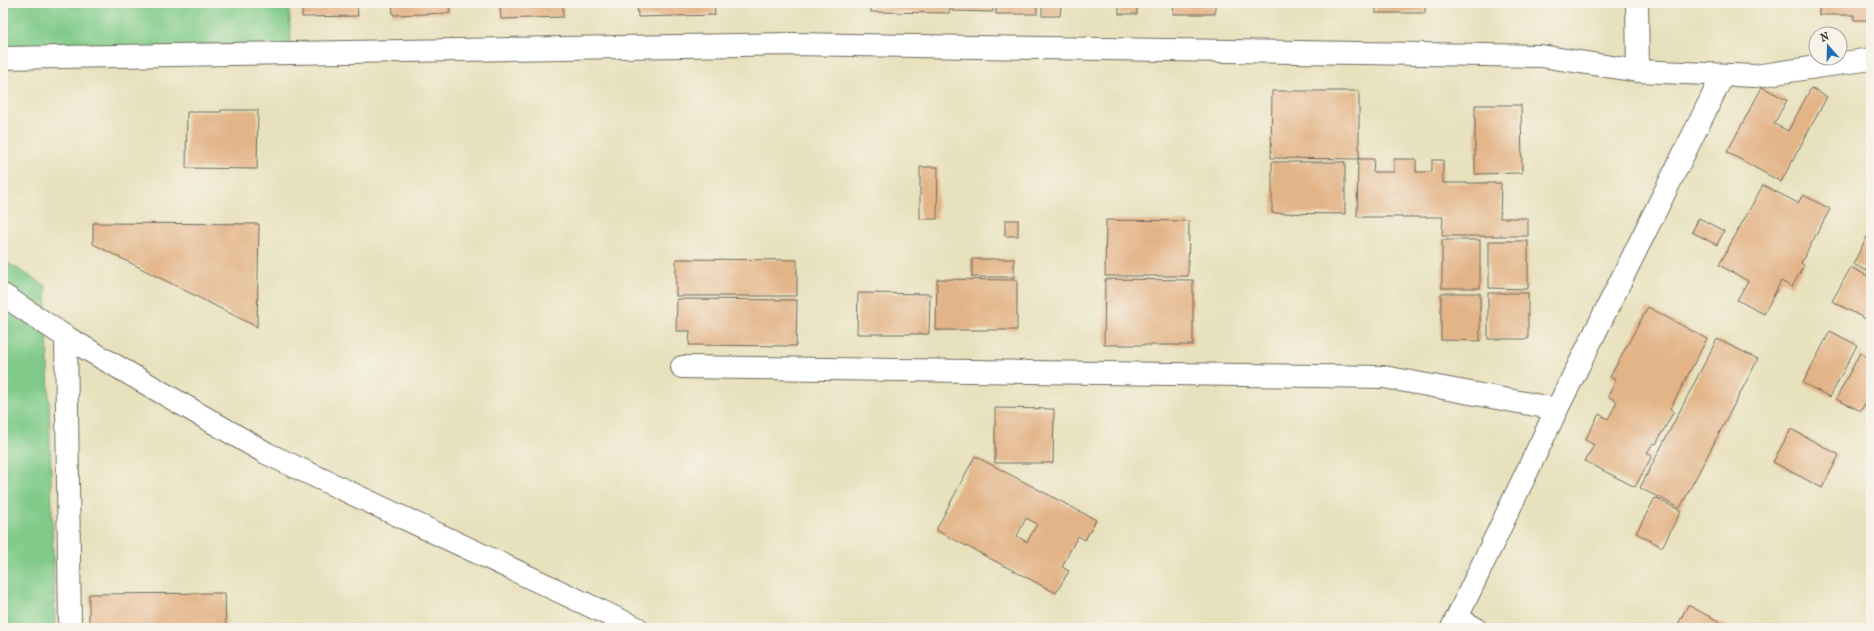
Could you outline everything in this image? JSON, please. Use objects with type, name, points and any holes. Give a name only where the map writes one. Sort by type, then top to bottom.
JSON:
[{"type":"street","points":[[1637,3],[1638,71]]},
{"type":"street","points":[[3,58],[791,44],[1541,56],[1638,71],[1755,76],[1871,59]]},
{"type":"street","points":[[1475,628],[1454,623],[1557,409],[1723,75]]},
{"type":"street","points":[[3,295],[66,337],[266,454],[618,622],[637,628]]},
{"type":"street","points":[[66,337],[70,628]]},
{"type":"street","points":[[682,367],[1384,377],[1557,409]]},
{"type":"green space","points":[[3,3],[289,3],[291,50],[3,50]]},
{"type":"green space","points":[[3,260],[46,286],[55,628],[3,628]]},
{"type":"building","points":[[302,3],[357,3],[358,16],[302,17]]},
{"type":"building","points":[[392,3],[449,3],[450,13],[393,15]]},
{"type":"building","points":[[500,3],[563,3],[563,17],[501,19]]},
{"type":"building","points":[[637,3],[714,3],[715,15],[638,17]]},
{"type":"building","points":[[871,3],[950,3],[949,13],[871,12]]},
{"type":"building","points":[[952,3],[993,3],[993,12],[952,11]]},
{"type":"building","points":[[996,3],[1037,3],[1037,14],[996,14]]},
{"type":"building","points":[[1042,3],[1083,3],[1083,6],[1061,6],[1060,16],[1042,16]]},
{"type":"building","points":[[1119,3],[1137,3],[1137,14],[1119,14]]},
{"type":"building","points":[[1174,3],[1215,3],[1215,14],[1173,14]]},
{"type":"building","points":[[1376,3],[1425,3],[1425,13],[1376,13]]},
{"type":"building","points":[[1819,3],[1871,3],[1871,20],[1854,20],[1854,15],[1819,15]]},
{"type":"building","points":[[1762,87],[1787,100],[1774,124],[1788,131],[1811,88],[1827,97],[1781,182],[1727,152]]},
{"type":"building","points":[[1272,91],[1359,91],[1359,159],[1271,158]]},
{"type":"building","points":[[1475,105],[1521,105],[1522,173],[1475,174]]},
{"type":"building","points":[[221,110],[258,110],[257,169],[186,168],[187,112],[221,112]]},
{"type":"building","points":[[1358,159],[1374,159],[1373,172],[1394,172],[1394,159],[1416,159],[1416,172],[1432,172],[1432,160],[1443,160],[1443,183],[1501,183],[1500,218],[1528,218],[1528,236],[1442,236],[1443,217],[1357,217]]},
{"type":"building","points":[[1272,162],[1345,162],[1345,214],[1272,213]]},
{"type":"building","points":[[920,167],[938,167],[937,219],[920,219]]},
{"type":"building","points":[[1763,185],[1798,203],[1803,195],[1830,209],[1801,263],[1804,265],[1792,287],[1781,281],[1764,314],[1737,300],[1748,281],[1719,265]]},
{"type":"building","points":[[1699,218],[1724,231],[1717,245],[1692,232]]},
{"type":"building","points":[[1005,220],[1018,220],[1018,236],[1005,236]]},
{"type":"building","points":[[1106,220],[1189,221],[1188,276],[1105,276]]},
{"type":"building","points":[[93,223],[259,224],[257,327],[93,244]]},
{"type":"building","points":[[1871,229],[1871,273],[1853,264]]},
{"type":"building","points":[[1442,240],[1480,240],[1480,288],[1442,288]]},
{"type":"building","points":[[1489,241],[1528,241],[1528,289],[1489,288]]},
{"type":"building","points":[[676,259],[797,260],[797,296],[676,296]]},
{"type":"building","points":[[972,259],[1014,259],[1014,277],[972,277]]},
{"type":"building","points":[[1851,267],[1871,278],[1871,322],[1832,301]]},
{"type":"building","points":[[937,279],[1017,280],[1017,330],[936,330]]},
{"type":"building","points":[[1105,279],[1193,280],[1193,345],[1104,345]]},
{"type":"building","points":[[858,293],[930,294],[929,334],[857,334]]},
{"type":"building","points":[[1441,293],[1480,293],[1480,341],[1441,340]]},
{"type":"building","points":[[1488,293],[1528,293],[1528,339],[1488,339]]},
{"type":"building","points":[[677,299],[797,300],[796,346],[689,345],[690,331],[676,331]]},
{"type":"building","points":[[1648,307],[1707,339],[1670,409],[1674,411],[1656,444],[1653,443],[1647,453],[1652,456],[1635,487],[1585,461],[1594,445],[1585,440],[1599,414],[1608,419],[1617,402],[1608,396],[1616,380],[1610,377]]},
{"type":"building","points":[[1830,331],[1857,345],[1830,397],[1803,383]]},
{"type":"building","points":[[1717,339],[1758,359],[1680,508],[1640,488]]},
{"type":"building","points":[[1860,353],[1871,359],[1871,392],[1861,411],[1836,399]]},
{"type":"building","points":[[995,408],[1054,409],[1053,463],[995,463]]},
{"type":"building","points":[[1791,429],[1839,455],[1822,488],[1773,462]]},
{"type":"building","points":[[975,456],[1096,520],[1085,540],[1078,536],[1062,567],[1069,571],[1056,593],[936,530]],"holes":[[[1026,518],[1037,524],[1027,542],[1017,536]]]},
{"type":"building","points":[[1655,498],[1681,511],[1662,547],[1636,533]]},
{"type":"building","points":[[225,593],[226,628],[89,628],[89,594]]},
{"type":"building","points":[[1688,605],[1731,628],[1676,628]]}]
